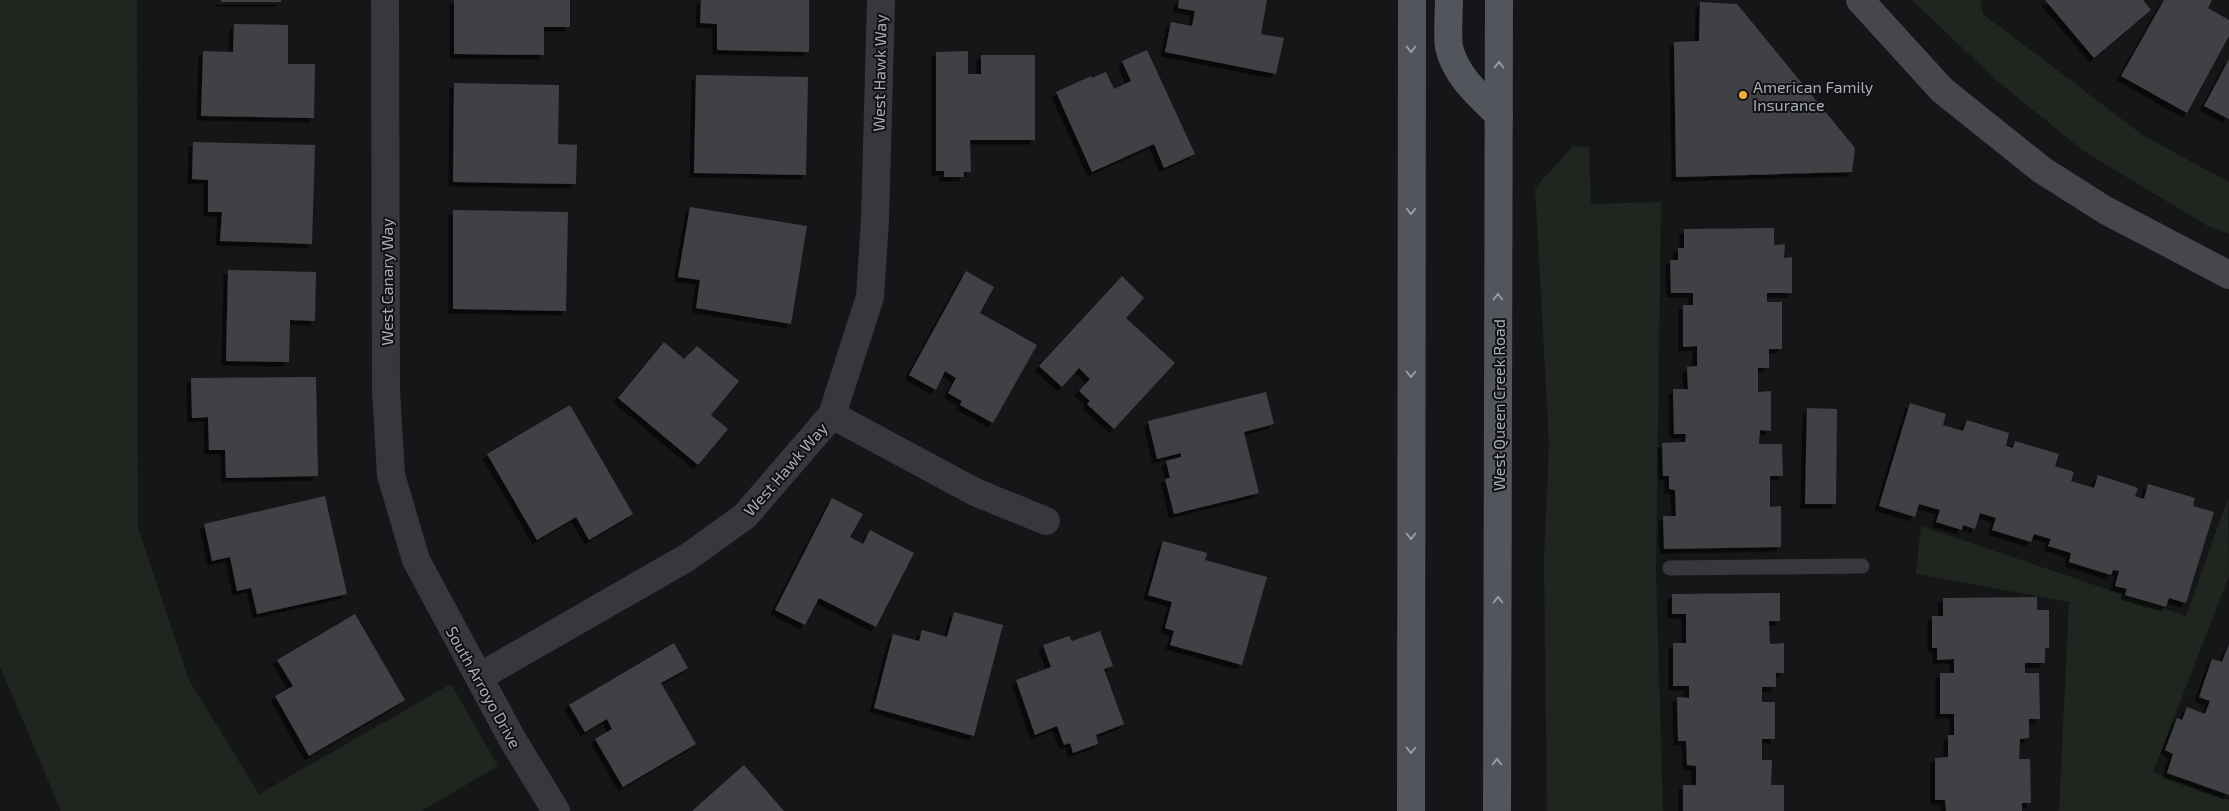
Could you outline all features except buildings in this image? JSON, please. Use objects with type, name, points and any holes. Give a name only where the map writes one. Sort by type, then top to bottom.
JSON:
[{"type":"main road","points":[[1411,811],[1412,0]]},
{"type":"main road","points":[[1449,0],[1449,47],[1460,74],[1498,115]]},
{"type":"main road","name":"West Queen Creek Road","points":[[1497,811],[1499,0]]},
{"type":"street","name":"West Canary Way","points":[[385,0],[387,410],[391,475],[416,560]]},
{"type":"street","name":"West Hawk Way","points":[[479,678],[688,557],[736,522],[744,516],[832,415],[870,297],[875,220],[881,0]]},
{"type":"street","points":[[1860,0],[1942,90],[2042,170],[2105,210],[2229,275]]},
{"type":"street","points":[[832,415],[976,492],[1046,521]]},
{"type":"street","name":"South Arroyo Drive","points":[[416,560],[511,736],[556,811]]},
{"type":"lane","points":[[1670,568],[1862,566]]},
{"type":"shaded area","points":[[0,0],[137,0],[138,528],[189,680],[259,794],[451,684],[498,766],[422,811],[61,811],[0,666]]},
{"type":"shaded area","points":[[1912,0],[1980,0],[1983,14],[2144,136],[2229,182],[2229,234],[2206,225],[2085,152],[1996,80]]},
{"type":"shaded area","points":[[1573,146],[1589,147],[1591,204],[1661,202],[1656,573],[1663,811],[1547,811],[1544,561],[1549,443],[1535,188]]},
{"type":"shaded area","points":[[2228,498],[2229,576],[2153,772],[2229,800],[2229,811],[2059,811],[2069,602],[1916,574],[1921,526],[2186,616]]},
{"type":"place","name":"American Family Insurance","points":[[1743,95]]}]
